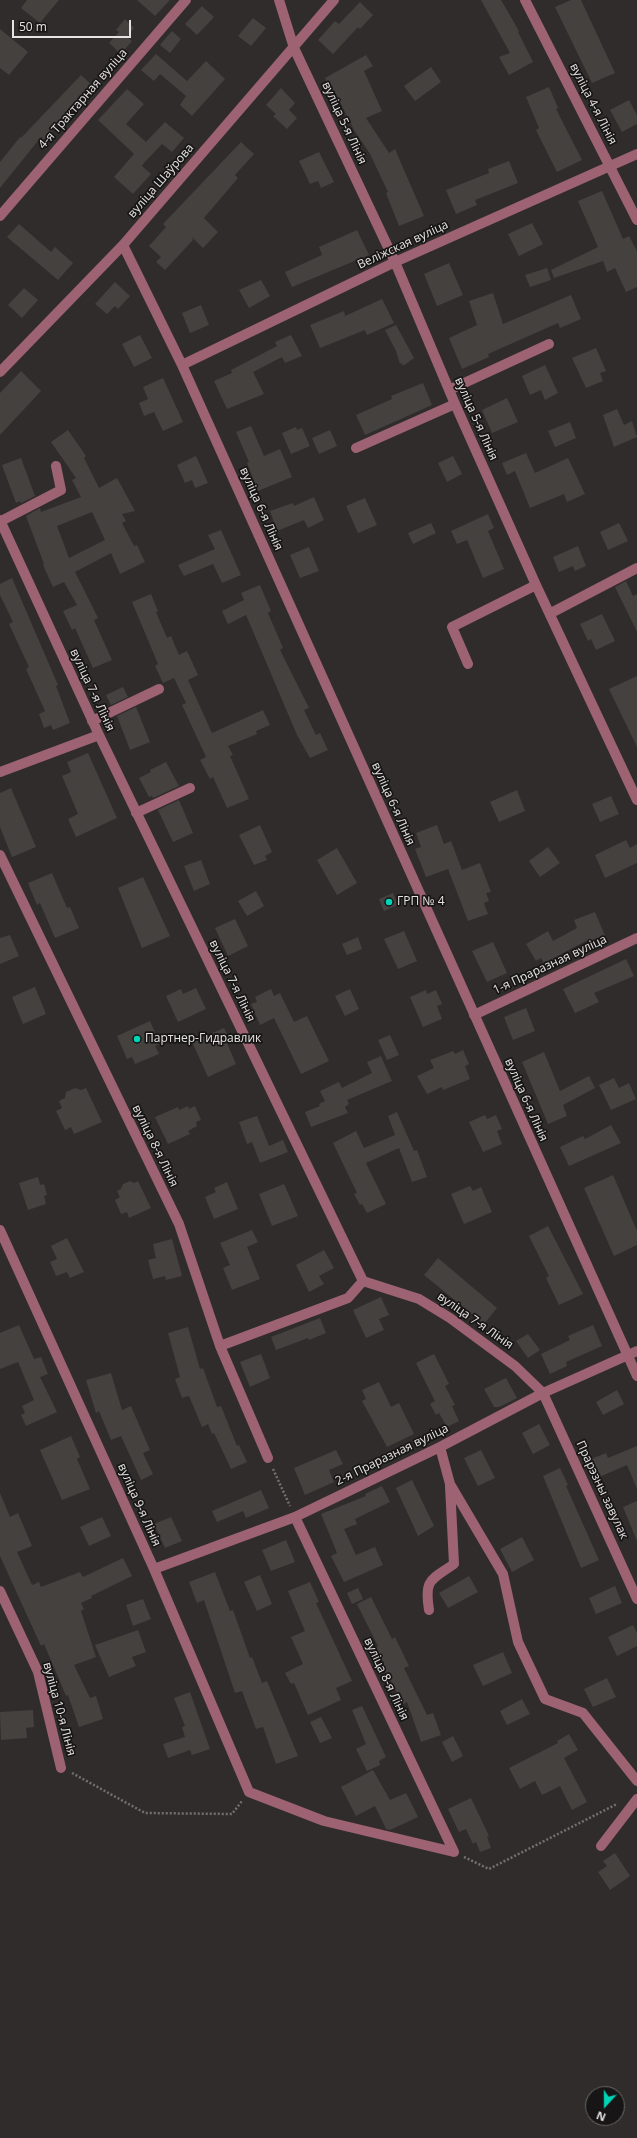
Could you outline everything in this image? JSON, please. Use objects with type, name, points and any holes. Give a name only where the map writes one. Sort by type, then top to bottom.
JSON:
[{"type":"street","name":"4-я Трактарная вуліца","points":[[0,216],[186,0]]},
{"type":"street","name":"вуліца 5-я Лінія","points":[[279,0],[294,48],[395,262],[455,404],[536,585],[637,800]]},
{"type":"street","name":"вуліца Шаўрова","points":[[0,372],[122,245],[334,0]]},
{"type":"street","name":"вуліца 4-я Лінія","points":[[525,0],[637,220]]},
{"type":"street","name":"Веліжская вуліца","points":[[182,365],[395,262],[637,154]]},
{"type":"street","name":"вуліца 6-я Лінія","points":[[122,245],[182,365],[637,1376]]},
{"type":"street","points":[[449,390],[549,344]]},
{"type":"street","points":[[356,448],[455,404]]},
{"type":"street","points":[[0,520],[61,490],[56,466]]},
{"type":"street","name":"вуліца 7-я Лінія","points":[[0,520],[92,721],[363,1281],[419,1299],[450,1318],[515,1366],[543,1393]]},
{"type":"street","points":[[550,613],[637,568]]},
{"type":"street","points":[[468,664],[452,627],[536,585]]},
{"type":"street","points":[[92,721],[159,689]]},
{"type":"street","points":[[0,772],[99,735]]},
{"type":"street","points":[[136,813],[190,788]]},
{"type":"street","name":"вуліца 8-я Лінія","points":[[0,855],[179,1224],[220,1346],[268,1458]]},
{"type":"street","name":"1-я Праразная вуліца","points":[[474,1015],[637,938]]},
{"type":"street","name":"вуліца 9-я Лінія","points":[[0,1230],[154,1569],[249,1792]]},
{"type":"street","points":[[220,1346],[348,1298],[363,1281]]},
{"type":"street","name":"2-я Праразная вуліца","points":[[154,1569],[295,1517],[440,1447],[543,1393],[637,1351]]},
{"type":"street","name":"Прарэзны завулак","points":[[543,1393],[637,1599]]},
{"type":"street","points":[[429,1610],[426,1592],[429,1582],[454,1564],[450,1484],[440,1447]]},
{"type":"street","points":[[450,1484],[504,1574],[518,1642],[544,1699],[583,1713],[637,1781]]},
{"type":"street","name":"вуліца 8-я Лінія","points":[[295,1517],[454,1852]]},
{"type":"street","name":"вуліца 10-я Лінія","points":[[0,1591],[38,1672],[61,1768]]},
{"type":"street","points":[[249,1792],[324,1821],[454,1852]]},
{"type":"street","points":[[601,1846],[637,1799]]},
{"type":"path","points":[[268,1458],[295,1517]]},
{"type":"path","points":[[61,1768],[145,1813],[232,1814],[249,1792]]},
{"type":"path","points":[[454,1852],[489,1869],[623,1800]]},
{"type":"building","points":[[27,0],[59,0],[40,23],[21,8]]},
{"type":"building","points":[[137,0],[170,0],[155,16]]},
{"type":"building","points":[[481,0],[501,0],[519,31],[518,32],[533,62],[509,75],[499,57],[510,53]]},
{"type":"building","points":[[571,0],[581,0],[615,73],[592,83],[555,7]]},
{"type":"building","points":[[360,2],[373,15],[360,29],[358,27],[333,54],[318,40],[335,21],[339,24]]},
{"type":"building","points":[[202,6],[214,17],[197,35],[185,24]]},
{"type":"building","points":[[253,18],[266,28],[251,46],[238,36]]},
{"type":"building","points":[[125,19],[134,28],[127,37],[132,41],[121,54],[109,43],[119,32],[116,30]]},
{"type":"building","points":[[0,29],[28,52],[9,75],[0,68]]},
{"type":"building","points":[[172,31],[181,39],[170,53],[160,45]]},
{"type":"building","points":[[156,54],[187,81],[206,61],[225,79],[192,116],[180,105],[186,96],[160,74],[154,81],[141,70]]},
{"type":"building","points":[[366,55],[373,66],[364,71],[382,111],[366,118],[389,153],[395,149],[424,216],[399,226],[386,193],[388,192],[370,154],[354,130],[334,90],[332,92],[325,78]]},
{"type":"building","points":[[431,67],[441,82],[415,101],[404,86]]},
{"type":"building","points":[[81,75],[94,87],[44,140],[41,137],[0,188],[0,162],[20,137],[21,138]]},
{"type":"building","points":[[549,87],[558,108],[556,109],[582,160],[557,172],[536,130],[539,128],[526,97]]},
{"type":"building","points":[[281,88],[295,103],[289,110],[297,118],[287,129],[273,116],[276,114],[266,105]]},
{"type":"building","points":[[127,89],[144,104],[126,124],[146,142],[165,122],[184,138],[172,152],[162,144],[144,163],[142,166],[151,174],[133,194],[114,177],[134,154],[98,120]]},
{"type":"building","points":[[629,100],[637,115],[637,124],[622,132],[610,110]]},
{"type":"building","points":[[241,142],[254,154],[235,175],[238,178],[204,218],[218,232],[203,248],[192,237],[193,240],[165,270],[156,262],[161,257],[149,246],[166,227],[163,224]]},
{"type":"building","points":[[319,152],[334,182],[321,188],[318,181],[310,184],[299,161]]},
{"type":"building","points":[[509,161],[518,183],[475,200],[477,205],[456,214],[446,190],[489,173],[488,169]]},
{"type":"building","points":[[602,191],[623,239],[629,236],[637,251],[637,287],[626,292],[615,268],[607,272],[603,261],[554,278],[551,270],[598,247],[578,201]]},
{"type":"building","points":[[532,223],[543,244],[519,256],[508,234]]},
{"type":"building","points":[[19,224],[51,252],[55,247],[73,263],[58,280],[7,237]]},
{"type":"building","points":[[357,230],[369,255],[292,287],[285,272],[322,255],[319,247]]},
{"type":"building","points":[[449,263],[463,295],[437,306],[424,274]]},
{"type":"building","points":[[547,268],[551,280],[530,287],[525,275]]},
{"type":"building","points":[[261,280],[270,296],[249,308],[239,290]]},
{"type":"building","points":[[115,282],[130,296],[118,309],[115,306],[107,314],[95,304]]},
{"type":"building","points":[[24,288],[38,300],[22,318],[8,305]]},
{"type":"building","points":[[493,293],[503,324],[571,295],[581,319],[560,328],[558,323],[488,354],[489,357],[462,369],[449,338],[477,325],[469,301]]},
{"type":"building","points":[[382,299],[394,323],[367,335],[365,330],[320,348],[310,325],[344,311],[345,316]]},
{"type":"building","points":[[201,305],[209,325],[190,333],[182,313]]},
{"type":"building","points":[[396,325],[414,358],[403,366],[402,363],[400,364],[396,351],[385,330]]},
{"type":"building","points":[[140,335],[152,358],[134,367],[122,344]]},
{"type":"building","points":[[291,335],[302,356],[285,363],[282,357],[253,372],[264,394],[227,409],[214,381],[232,373],[231,370],[277,346],[275,342]]},
{"type":"building","points":[[596,348],[606,371],[600,373],[603,381],[586,388],[572,358]]},
{"type":"building","points":[[545,365],[558,393],[545,400],[541,390],[530,395],[522,376]]},
{"type":"building","points":[[21,371],[41,391],[0,435],[0,393]]},
{"type":"building","points":[[163,378],[183,422],[163,431],[154,412],[144,416],[139,403],[148,399],[143,387]]},
{"type":"building","points":[[423,383],[432,405],[365,435],[356,415],[392,399],[391,396]]},
{"type":"building","points":[[507,398],[518,422],[492,433],[482,410]]},
{"type":"building","points":[[617,409],[624,425],[632,421],[637,437],[614,447],[603,415]]},
{"type":"building","points":[[570,422],[576,438],[555,447],[548,431]]},
{"type":"building","points":[[251,426],[264,456],[280,449],[292,477],[258,491],[247,463],[249,462],[236,432]]},
{"type":"building","points":[[296,427],[297,430],[302,428],[310,446],[291,454],[282,433]]},
{"type":"building","points":[[68,430],[86,456],[84,458],[99,488],[117,478],[135,511],[122,514],[126,521],[122,523],[134,546],[137,545],[145,562],[120,574],[111,553],[75,572],[98,618],[94,620],[112,660],[93,668],[75,628],[72,630],[63,611],[77,605],[64,582],[53,587],[43,565],[44,564],[26,516],[40,508],[41,512],[81,497],[72,480],[76,478],[51,442]],"holes":[[[92,512],[105,540],[69,558],[57,526]]]},
{"type":"building","points":[[330,430],[337,446],[319,454],[312,438]]},
{"type":"building","points":[[526,453],[535,473],[568,458],[585,494],[567,502],[564,494],[530,508],[515,471],[507,475],[502,463]]},
{"type":"building","points":[[196,456],[208,483],[195,488],[192,480],[185,483],[177,465]]},
{"type":"building","points":[[453,456],[462,474],[447,482],[438,463]]},
{"type":"building","points":[[21,458],[35,496],[21,503],[20,501],[16,503],[2,465]]},
{"type":"building","points":[[314,497],[324,520],[308,528],[304,520],[277,531],[270,511],[293,503],[294,506]]},
{"type":"building","points":[[365,498],[377,525],[358,533],[346,506]]},
{"type":"building","points":[[488,514],[494,528],[488,531],[504,569],[483,578],[467,540],[457,544],[451,531]]},
{"type":"building","points":[[431,523],[436,533],[413,544],[408,533]]},
{"type":"building","points":[[619,523],[628,541],[608,550],[600,532]]},
{"type":"building","points":[[221,530],[241,575],[222,583],[213,564],[184,576],[178,565],[215,549],[208,535]]},
{"type":"building","points":[[578,546],[586,566],[575,571],[573,566],[559,572],[553,557]]},
{"type":"building","points":[[309,547],[319,571],[300,578],[290,555]]},
{"type":"building","points":[[12,578],[58,685],[56,686],[70,723],[53,730],[51,725],[44,728],[39,714],[45,711],[26,669],[29,667],[9,624],[13,622],[0,595],[0,584]]},
{"type":"building","points":[[626,581],[633,596],[637,594],[637,632],[615,587]]},
{"type":"building","points":[[260,585],[271,611],[268,613],[283,648],[280,650],[309,708],[304,710],[316,735],[320,733],[328,750],[310,758],[297,735],[246,615],[228,624],[222,611],[244,600],[241,593]]},
{"type":"building","points":[[151,594],[158,611],[156,612],[167,638],[171,636],[179,655],[187,651],[198,675],[188,680],[212,733],[263,710],[270,725],[256,731],[257,734],[228,746],[233,755],[230,756],[249,799],[227,808],[213,777],[210,779],[200,760],[206,757],[182,705],[186,703],[174,678],[163,683],[155,666],[158,664],[132,602]]},
{"type":"building","points":[[602,614],[615,641],[596,650],[591,639],[588,641],[580,624]]},
{"type":"building","points":[[637,676],[637,747],[609,689]]},
{"type":"building","points":[[123,687],[128,697],[111,705],[106,695]]},
{"type":"building","points":[[136,707],[150,742],[130,750],[117,716]]},
{"type":"building","points":[[88,753],[117,818],[76,837],[68,819],[78,814],[62,776],[71,772],[67,762]]},
{"type":"building","points":[[166,762],[179,786],[153,798],[152,796],[149,797],[139,778],[151,772],[150,770]]},
{"type":"building","points":[[11,788],[36,847],[12,857],[0,827],[0,793]]},
{"type":"building","points":[[517,790],[525,811],[499,822],[490,802]]},
{"type":"building","points":[[611,796],[619,814],[600,822],[592,804]]},
{"type":"building","points":[[179,800],[193,833],[173,842],[158,810]]},
{"type":"building","points":[[260,825],[272,852],[265,856],[267,860],[254,865],[239,835]]},
{"type":"building","points":[[437,825],[444,844],[451,841],[462,870],[480,863],[491,892],[486,893],[489,901],[484,903],[488,914],[468,921],[448,869],[426,877],[415,849],[421,847],[416,833]]},
{"type":"building","points":[[626,840],[630,848],[637,844],[637,863],[605,878],[595,855]]},
{"type":"building","points":[[548,847],[560,863],[540,877],[529,861]]},
{"type":"building","points":[[337,848],[357,883],[337,895],[317,860]]},
{"type":"building","points":[[201,860],[210,884],[194,891],[184,866]]},
{"type":"building","points":[[52,873],[67,908],[70,907],[79,928],[55,938],[40,903],[37,905],[28,883]]},
{"type":"building","points":[[143,877],[170,936],[142,948],[118,888]]},
{"type":"building","points":[[256,891],[264,906],[247,916],[238,901]]},
{"type":"building","name":"ГРП № 4","points":[[393,893],[398,905],[384,911],[379,899]]},
{"type":"building","points":[[595,912],[606,938],[590,944],[588,940],[561,954],[564,959],[547,969],[541,958],[536,961],[526,944],[548,931],[553,941],[577,928],[574,920]]},
{"type":"building","points":[[235,919],[248,946],[228,956],[215,928]]},
{"type":"building","points":[[404,931],[417,961],[398,969],[384,939]]},
{"type":"building","points":[[10,935],[19,956],[0,964],[0,938]]},
{"type":"building","points":[[358,937],[362,949],[347,955],[342,944]]},
{"type":"building","points":[[493,942],[507,973],[487,982],[472,951]]},
{"type":"building","points":[[626,959],[634,976],[594,993],[599,1002],[575,1013],[563,989]]},
{"type":"building","points":[[35,987],[46,1014],[23,1024],[12,997]]},
{"type":"building","points":[[196,988],[206,1009],[178,1022],[166,996],[181,989],[183,994]]},
{"type":"building","points":[[271,989],[274,996],[280,993],[294,1022],[307,1016],[329,1061],[301,1074],[274,1018],[260,1025],[251,1004],[257,1002],[255,997]]},
{"type":"building","points":[[350,989],[359,1009],[345,1016],[335,996]]},
{"type":"building","points":[[426,990],[427,994],[436,990],[442,1004],[437,1006],[442,1019],[423,1027],[410,997]]},
{"type":"building","points":[[526,1008],[535,1031],[513,1040],[504,1017]]},
{"type":"building","points":[[150,1021],[160,1044],[155,1046],[159,1054],[135,1064],[132,1057],[127,1059],[117,1036]]},
{"type":"building","points":[[224,1028],[231,1042],[227,1043],[236,1064],[208,1077],[192,1042]]},
{"type":"building","points":[[390,1035],[399,1055],[387,1060],[378,1040]]},
{"type":"building","points":[[463,1050],[469,1064],[465,1066],[470,1079],[443,1090],[442,1087],[427,1094],[417,1076],[434,1068],[430,1060],[453,1051],[455,1054]]},
{"type":"building","points":[[544,1052],[560,1091],[589,1076],[595,1088],[563,1105],[567,1116],[548,1124],[522,1062]]},
{"type":"building","points":[[381,1056],[392,1081],[347,1100],[349,1104],[345,1107],[348,1113],[311,1127],[305,1112],[320,1106],[319,1104],[325,1101],[320,1091],[339,1082],[342,1088],[372,1073],[367,1062]]},
{"type":"building","points":[[614,1078],[619,1088],[629,1083],[636,1099],[611,1110],[599,1085]]},
{"type":"building","points":[[75,1088],[81,1090],[86,1088],[102,1122],[74,1134],[71,1127],[65,1130],[56,1111],[62,1108],[59,1101],[65,1098],[66,1092]]},
{"type":"building","points":[[188,1106],[189,1109],[195,1106],[201,1120],[196,1122],[197,1126],[188,1131],[190,1134],[168,1144],[155,1117],[178,1107],[179,1110]]},
{"type":"building","points":[[397,1112],[414,1151],[417,1150],[427,1177],[412,1182],[399,1148],[366,1163],[386,1204],[367,1213],[362,1204],[360,1205],[354,1194],[357,1193],[333,1143],[356,1131],[364,1148],[395,1135],[388,1116]]},
{"type":"building","points":[[485,1115],[487,1119],[496,1115],[502,1129],[497,1131],[502,1144],[483,1152],[469,1122]]},
{"type":"building","points":[[257,1116],[269,1146],[283,1140],[288,1152],[260,1163],[252,1142],[247,1144],[239,1122]]},
{"type":"building","points":[[611,1125],[621,1143],[569,1166],[560,1147],[583,1136],[585,1139]]},
{"type":"building","points":[[613,1175],[637,1231],[637,1245],[614,1256],[584,1188]]},
{"type":"building","points":[[38,1177],[40,1185],[44,1184],[47,1195],[44,1196],[46,1204],[28,1210],[19,1183]]},
{"type":"building","points":[[130,1181],[134,1183],[138,1181],[151,1208],[129,1218],[127,1212],[121,1214],[115,1200],[120,1197],[117,1191],[121,1189],[123,1184]]},
{"type":"building","points":[[227,1182],[238,1209],[214,1219],[205,1197],[216,1192],[214,1188]]},
{"type":"building","points":[[284,1184],[298,1216],[272,1226],[259,1194]]},
{"type":"building","points":[[470,1186],[473,1191],[481,1187],[492,1212],[464,1224],[451,1194]]},
{"type":"building","points":[[548,1226],[583,1294],[559,1305],[546,1278],[549,1276],[529,1236]]},
{"type":"building","points":[[252,1230],[258,1242],[247,1247],[260,1279],[232,1290],[223,1268],[230,1265],[220,1243]]},
{"type":"building","points":[[67,1238],[84,1272],[70,1278],[67,1272],[56,1276],[50,1262],[57,1259],[51,1246]]},
{"type":"building","points":[[172,1239],[182,1276],[166,1280],[165,1276],[153,1279],[148,1260],[156,1258],[153,1244]]},
{"type":"building","points":[[324,1250],[334,1268],[319,1276],[324,1284],[309,1292],[296,1265]]},
{"type":"building","points":[[438,1258],[497,1308],[484,1324],[424,1275]]},
{"type":"building","points":[[381,1297],[389,1315],[379,1319],[384,1330],[366,1338],[353,1310]]},
{"type":"building","points":[[320,1318],[326,1333],[276,1350],[271,1337]]},
{"type":"building","points":[[19,1325],[34,1359],[41,1357],[48,1374],[40,1377],[57,1412],[26,1426],[21,1415],[25,1413],[22,1406],[34,1400],[18,1362],[0,1369],[0,1333]]},
{"type":"building","points":[[593,1325],[602,1346],[566,1362],[567,1366],[550,1374],[541,1354],[570,1340],[568,1336]]},
{"type":"building","points":[[188,1327],[200,1369],[203,1368],[217,1407],[221,1406],[237,1446],[239,1445],[247,1462],[231,1469],[214,1433],[212,1434],[208,1424],[202,1427],[189,1396],[182,1398],[175,1379],[180,1377],[168,1333]]},
{"type":"building","points":[[528,1334],[540,1350],[528,1358],[516,1341]]},
{"type":"building","points":[[261,1354],[270,1378],[250,1387],[240,1362]]},
{"type":"building","points":[[434,1354],[449,1384],[445,1386],[455,1405],[452,1406],[459,1421],[447,1427],[439,1413],[436,1415],[430,1404],[435,1401],[416,1363]]},
{"type":"building","points":[[111,1373],[122,1410],[131,1406],[150,1450],[143,1453],[153,1474],[141,1480],[121,1436],[111,1440],[99,1411],[96,1413],[86,1380]]},
{"type":"building","points":[[506,1378],[517,1398],[499,1407],[494,1407],[484,1389]]},
{"type":"building","points":[[379,1382],[391,1407],[399,1403],[414,1434],[387,1447],[362,1401],[366,1399],[362,1390]]},
{"type":"building","points":[[617,1390],[624,1404],[603,1415],[596,1402]]},
{"type":"building","points":[[539,1424],[550,1445],[533,1454],[522,1433]]},
{"type":"building","points":[[71,1436],[80,1457],[77,1459],[90,1489],[62,1500],[40,1450]]},
{"type":"building","points":[[637,1446],[637,1489],[627,1465],[597,1478],[589,1460],[606,1453],[608,1458]]},
{"type":"building","points":[[336,1450],[343,1464],[329,1470],[334,1482],[305,1495],[294,1468]]},
{"type":"building","points":[[481,1450],[495,1478],[478,1486],[464,1458]]},
{"type":"building","points":[[560,1468],[568,1485],[566,1486],[599,1560],[581,1568],[543,1476]]},
{"type":"building","points":[[412,1480],[434,1526],[418,1536],[396,1488]]},
{"type":"building","points":[[382,1486],[390,1502],[355,1519],[357,1524],[344,1529],[356,1555],[375,1547],[383,1565],[344,1582],[331,1556],[337,1553],[321,1514],[366,1496],[365,1494]]},
{"type":"building","points":[[261,1490],[269,1508],[246,1518],[243,1511],[217,1522],[212,1511]]},
{"type":"building","points":[[0,1493],[10,1517],[18,1513],[32,1546],[17,1552],[32,1585],[39,1582],[41,1587],[80,1572],[83,1577],[123,1558],[132,1576],[91,1596],[92,1598],[81,1603],[84,1609],[81,1611],[96,1657],[74,1665],[90,1698],[96,1696],[103,1719],[79,1727],[68,1695],[66,1696],[44,1644],[41,1646],[0,1556]]},
{"type":"building","points":[[637,1501],[637,1541],[623,1507]]},
{"type":"building","points":[[102,1517],[111,1536],[89,1546],[80,1527]]},
{"type":"building","points":[[171,1517],[182,1541],[165,1548],[154,1524]]},
{"type":"building","points":[[522,1537],[534,1560],[512,1572],[500,1549]]},
{"type":"building","points":[[286,1540],[295,1562],[271,1571],[262,1550]]},
{"type":"building","points":[[215,1572],[230,1611],[233,1610],[250,1658],[252,1657],[262,1683],[267,1681],[298,1756],[276,1764],[263,1727],[256,1729],[242,1691],[235,1693],[204,1600],[197,1603],[189,1582]]},
{"type":"building","points":[[260,1575],[272,1604],[257,1611],[244,1582]]},
{"type":"building","points":[[469,1576],[478,1592],[448,1608],[439,1593]]},
{"type":"building","points":[[310,1582],[319,1602],[316,1603],[352,1681],[336,1688],[341,1700],[308,1715],[294,1683],[291,1684],[285,1673],[303,1664],[291,1637],[305,1631],[288,1591]]},
{"type":"building","points":[[615,1586],[622,1603],[596,1614],[589,1598]]},
{"type":"building","points":[[358,1588],[363,1599],[352,1604],[347,1593]]},
{"type":"building","points":[[371,1597],[392,1639],[395,1637],[409,1666],[404,1668],[427,1715],[433,1713],[441,1735],[421,1742],[407,1702],[403,1704],[373,1648],[378,1646],[357,1604]]},
{"type":"building","points":[[143,1599],[151,1619],[133,1626],[126,1605]]},
{"type":"building","points":[[633,1625],[637,1633],[637,1646],[617,1656],[608,1637]]},
{"type":"building","points":[[138,1630],[146,1652],[132,1657],[136,1666],[109,1677],[95,1645]]},
{"type":"building","points":[[503,1652],[512,1673],[483,1686],[473,1665]]},
{"type":"building","points":[[607,1678],[616,1697],[593,1707],[584,1689]]},
{"type":"building","points":[[190,1692],[210,1749],[192,1755],[190,1750],[168,1758],[163,1744],[185,1737],[182,1727],[185,1726],[174,1698]]},
{"type":"building","points":[[522,1699],[530,1714],[507,1725],[500,1711]]},
{"type":"building","points":[[362,1706],[386,1757],[379,1761],[380,1765],[367,1771],[356,1749],[366,1744],[352,1710]]},
{"type":"building","points":[[33,1710],[34,1727],[26,1728],[27,1738],[1,1740],[0,1712]]},
{"type":"building","points":[[321,1717],[332,1738],[320,1743],[310,1722]]},
{"type":"building","points":[[569,1734],[578,1750],[564,1758],[587,1802],[572,1810],[560,1786],[542,1795],[535,1781],[520,1789],[509,1768],[558,1743],[557,1741]]},
{"type":"building","points":[[453,1736],[463,1756],[452,1762],[442,1742]]},
{"type":"building","points":[[373,1770],[390,1800],[406,1793],[418,1817],[390,1830],[386,1829],[375,1806],[356,1816],[341,1787]]},
{"type":"building","points":[[471,1798],[489,1836],[487,1837],[491,1848],[480,1852],[476,1842],[473,1844],[466,1829],[459,1832],[448,1809]]},
{"type":"building","points":[[615,1853],[630,1876],[610,1890],[598,1872],[607,1866],[603,1861]]},
{"type":"place","name":"ГРП № 4","points":[[389,902]]},
{"type":"place","name":"Партнер-Гидравлик","points":[[137,1039]]}]
